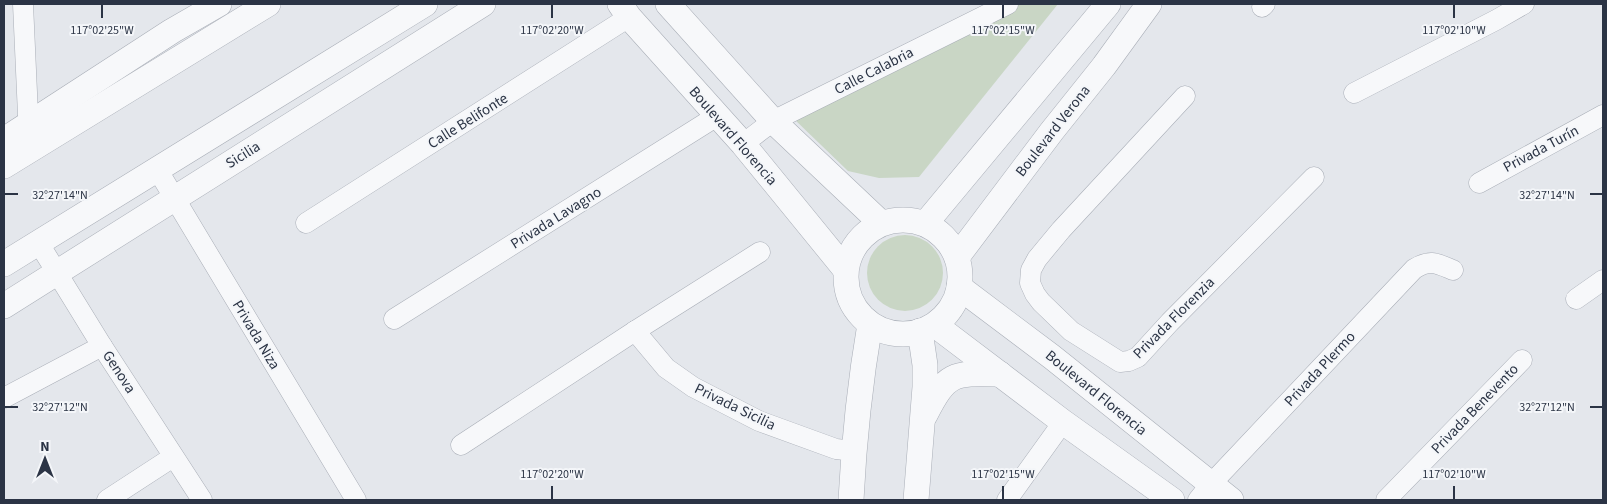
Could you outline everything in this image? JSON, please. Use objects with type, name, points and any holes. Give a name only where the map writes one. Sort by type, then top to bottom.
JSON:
[{"type":"street","points":[[23,4],[29,137]]},
{"type":"street","points":[[4,166],[29,137],[172,31],[219,4]]},
{"type":"street","points":[[4,140],[29,137],[268,4]]},
{"type":"street","points":[[4,264],[425,4]]},
{"type":"street","name":"Sicilia","points":[[4,306],[482,4]]},
{"type":"street","name":"Calle Calabria","points":[[743,144],[773,121],[1008,4]]},
{"type":"street","points":[[925,224],[1108,4]]},
{"type":"street","name":"Boulevard Verona","points":[[957,257],[1052,130],[1104,66],[1149,4]]},
{"type":"street","points":[[1354,93],[1524,4]]},
{"type":"street","points":[[677,6],[773,121],[881,223]]},
{"type":"street","name":"Boulevard Florencia","points":[[624,10],[743,144],[845,269]]},
{"type":"street","name":"Calle Belifonte","points":[[306,223],[624,10]]},
{"type":"street","name":"Privada Florenzia","points":[[1185,96],[1061,230],[1037,259],[1031,270],[1030,283],[1035,294],[1071,331],[1120,362],[1138,357],[1170,322],[1314,177]]},
{"type":"street","name":"Privada Turín","points":[[1479,183],[1603,115]]},
{"type":"street","name":"Privada Lavagno","points":[[394,319],[717,116]]},
{"type":"street","name":"Privada Niza","points":[[157,169],[356,500]]},
{"type":"street","points":[[903,219],[925,224],[939,232],[950,243],[957,257],[960,272],[959,287],[954,302],[947,313],[928,328],[903,334],[885,332],[870,324],[855,309],[846,290],[845,269],[851,250],[864,234],[881,223],[903,219]]},
{"type":"street","name":"Genova","points":[[38,242],[102,346],[202,500]]},
{"type":"street","points":[[461,445],[760,252]]},
{"type":"street","name":"Privada Plermo","points":[[1204,493],[1414,269],[1422,263],[1433,262],[1453,270]]},
{"type":"street","points":[[1576,299],[1603,280]]},
{"type":"street","name":"Boulevard Florencia","points":[[959,287],[1052,357],[1204,493],[1231,500]]},
{"type":"street","points":[[852,500],[854,451],[863,361],[870,324]]},
{"type":"street","points":[[928,328],[1000,374],[1172,500]]},
{"type":"street","points":[[916,500],[928,328]]},
{"type":"street","name":"Privada Sicilia","points":[[635,331],[666,368],[693,387],[758,421],[836,449],[854,451]]},
{"type":"street","points":[[1052,357],[1071,331]]},
{"type":"street","points":[[4,398],[102,346]]},
{"type":"street","name":"Privada Benevento","points":[[1386,500],[1522,360]]},
{"type":"street","points":[[922,420],[936,393],[954,377],[965,374],[1000,374]]},
{"type":"street","points":[[1007,500],[1063,422]]},
{"type":"street","points":[[107,500],[173,457]]},
{"type":"green space","points":[[1014,4],[1058,4],[919,177],[879,178],[848,171],[793,118]]},
{"type":"green space","points":[[905,235],[920,238],[932,246],[940,258],[943,273],[940,288],[932,300],[920,308],[905,311],[890,308],[878,300],[870,288],[867,273],[870,258],[878,246],[890,238]]}]
